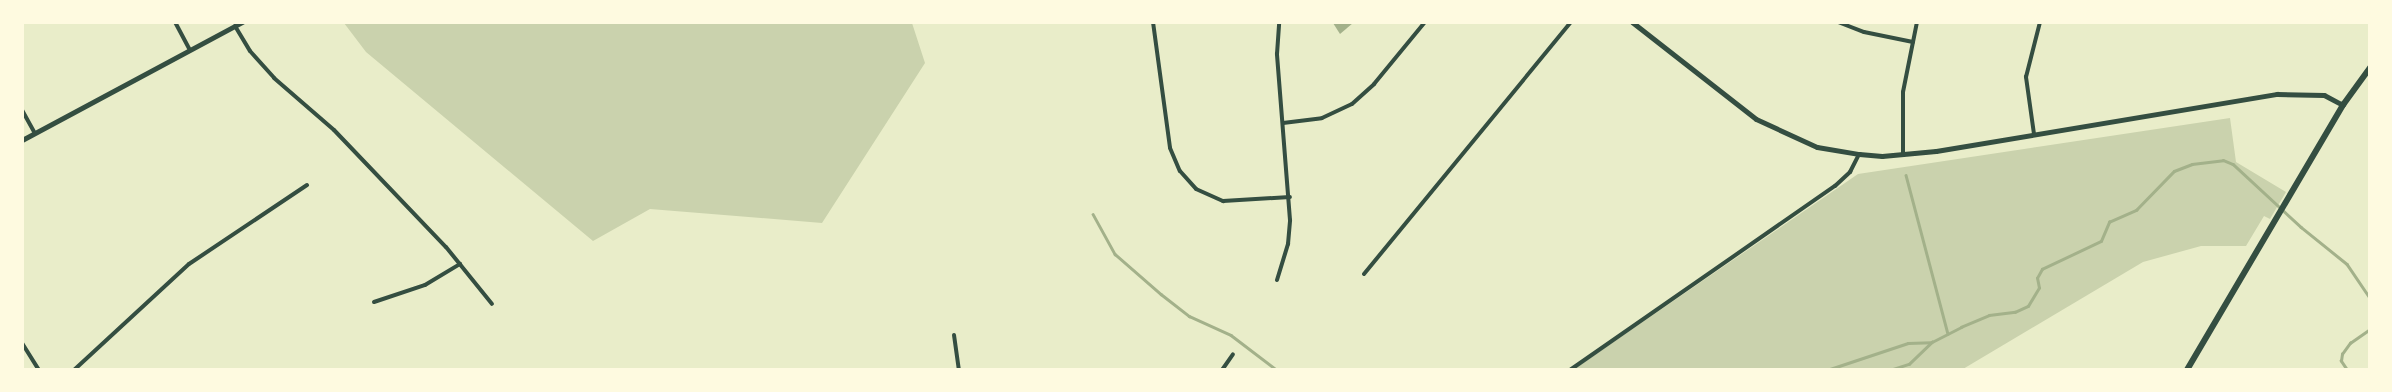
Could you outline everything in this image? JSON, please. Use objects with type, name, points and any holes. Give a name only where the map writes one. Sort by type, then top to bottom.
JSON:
[{"type":"main road","points":[[2187,370],[2344,105],[2370,68]]},
{"type":"street","points":[[175,22],[190,50]]},
{"type":"street","points":[[22,140],[242,22]]},
{"type":"street","points":[[1153,22],[1170,148],[1180,171],[1196,189],[1223,201],[1290,197]]},
{"type":"street","points":[[1277,280],[1288,244],[1290,197],[1277,54],[1279,22]]},
{"type":"street","points":[[1283,123],[1322,118],[1352,104],[1374,84],[1424,22]]},
{"type":"street","points":[[1364,274],[1570,22]]},
{"type":"street","points":[[1632,22],[1756,120],[1817,147],[1859,154],[1903,154],[2277,94],[2324,95],[2344,105]]},
{"type":"street","points":[[1838,22],[1864,32],[1913,42]]},
{"type":"street","points":[[1903,154],[1904,92],[1917,22]]},
{"type":"street","points":[[2034,134],[2026,77],[2040,22]]},
{"type":"street","points":[[235,26],[250,51],[274,78],[334,130],[460,264],[492,304]]},
{"type":"street","points":[[22,110],[35,133]]},
{"type":"street","points":[[1570,370],[1835,186],[1850,172],[1859,154]]},
{"type":"street","points":[[74,370],[189,264],[308,186]]},
{"type":"street","points":[[374,302],[425,285],[460,264]]},
{"type":"street","points":[[954,334],[960,370]]},
{"type":"street","points":[[22,342],[39,370]]},
{"type":"street","points":[[1222,370],[1233,354]]},
{"type":"shaded area","points":[[1333,22],[1353,23],[1340,34]]},
{"type":"shaded area","points":[[344,23],[912,23],[925,63],[822,223],[650,209],[593,241],[366,52]]},
{"type":"shaded area","points":[[2230,118],[2236,162],[2286,192],[2270,219],[2264,216],[2246,246],[2201,246],[2143,262],[1963,369],[1573,370],[1858,174]]},
{"type":"waterway","points":[[1890,370],[1909,364],[1932,342],[1961,327],[1989,315],[2015,312],[2028,306],[2039,288],[2037,278],[2042,269],[2101,241],[2109,222],[2136,210],[2174,171],[2192,164],[2223,160],[2233,164],[2301,227],[2347,264],[2370,298]]},
{"type":"waterway","points":[[1906,175],[1948,334]]},
{"type":"waterway","points":[[1093,214],[1115,254],[1161,294],[1189,316],[1231,335],[1277,370]]},
{"type":"waterway","points":[[2347,370],[2341,361],[2342,354],[2350,343],[2370,329]]},
{"type":"waterway","points":[[1827,370],[1908,343],[1931,342]]}]
